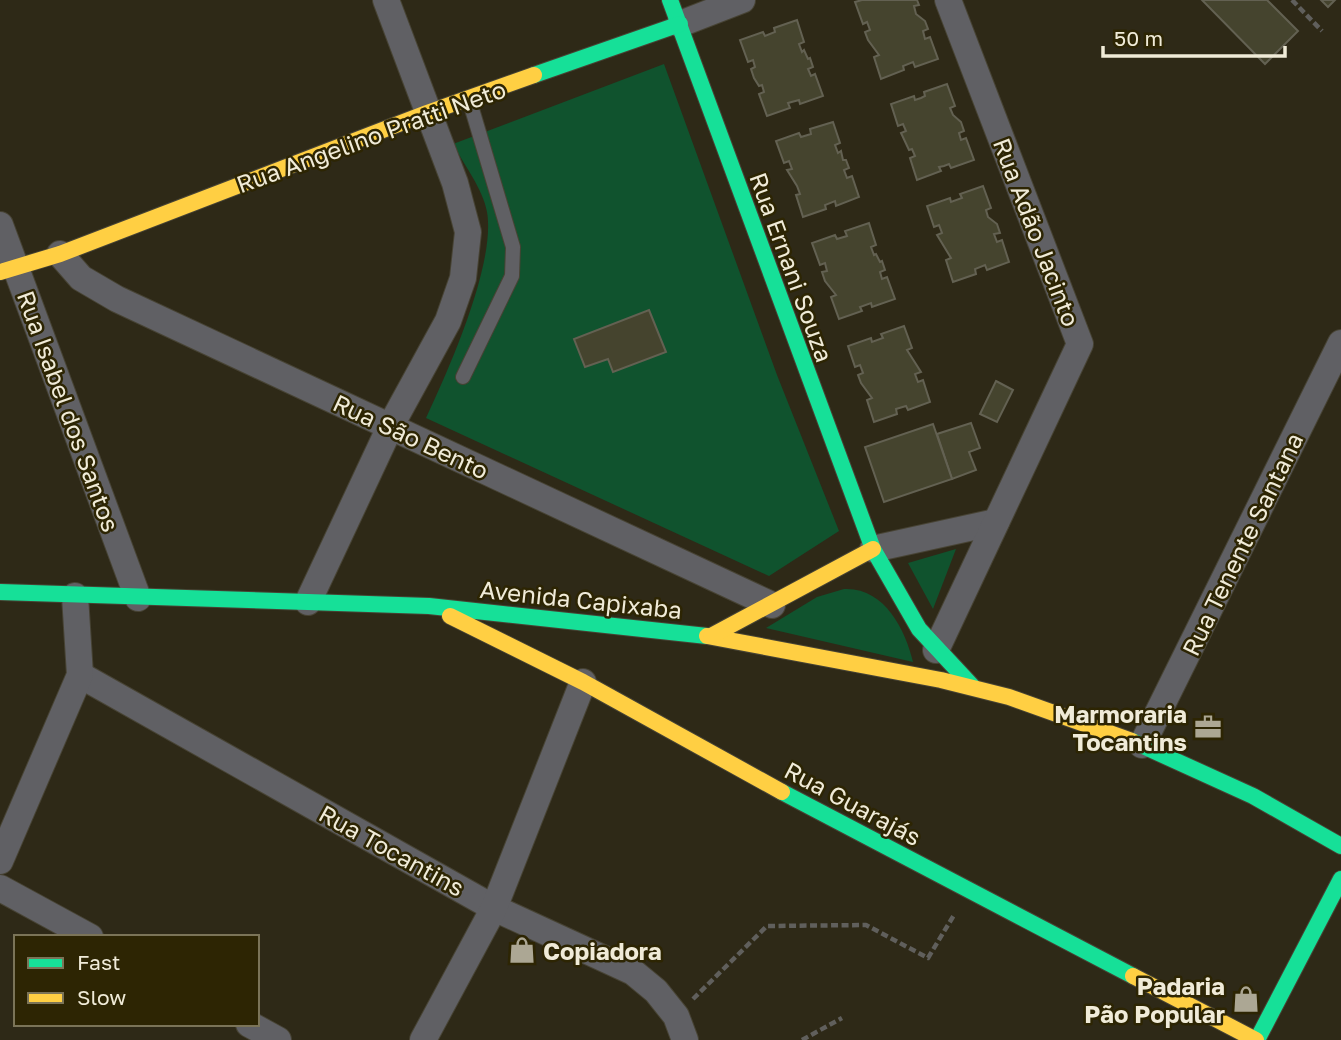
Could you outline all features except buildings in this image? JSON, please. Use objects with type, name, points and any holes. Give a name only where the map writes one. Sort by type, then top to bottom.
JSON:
[{"type":"main road","name":"Rua Angelino Pratti Neto","points":[[8,269],[60,254],[469,98],[675,12]]},
{"type":"main road","name":"Rua Ernani Souza","points":[[675,12],[873,549],[893,588],[936,650],[973,687]]},
{"type":"main road","points":[[711,636],[873,549]]},
{"type":"main road","points":[[824,577],[864,575],[893,588]]},
{"type":"main road","name":"Avenida Capixaba","points":[[0,592],[429,606],[608,622],[711,636],[973,687],[1142,745],[1253,796],[1341,846]]},
{"type":"main road","name":"Rua Guarajás","points":[[429,606],[582,675],[798,801],[1256,1040]]},
{"type":"main road","points":[[589,642],[608,622]]},
{"type":"main road","points":[[1256,1040],[1341,879]]},
{"type":"street","points":[[308,602],[390,427],[448,321],[463,278],[468,232],[455,183],[386,0]]},
{"type":"street","name":"Rua Angelino Pratti Neto","points":[[675,12],[742,0]]},
{"type":"street","name":"Rua Adão Jacinto","points":[[936,650],[1080,344],[948,0]]},
{"type":"street","name":"Rua Isabel dos Santos","points":[[0,225],[8,269],[138,598]]},
{"type":"street","name":"Rua São Bento","points":[[60,254],[81,278],[117,299],[772,605]]},
{"type":"street","name":"Rua Tenente Santana","points":[[1142,745],[1341,343]]},
{"type":"street","points":[[873,549],[996,522]]},
{"type":"street","points":[[0,861],[80,675],[75,596]]},
{"type":"street","name":"Rua Tocantins","points":[[80,675],[494,908],[633,972],[656,991],[680,1028]]},
{"type":"street","points":[[424,1040],[494,908],[582,675]]},
{"type":"street","points":[[0,888],[86,935]]},
{"type":"street","points":[[254,1026],[278,1040]]},
{"type":"lane","points":[[463,377],[512,276],[513,267],[513,247],[469,98]]},
{"type":"path","points":[[1292,0],[1322,31]]},
{"type":"path","points":[[680,1028],[767,926],[866,925],[928,958],[969,890]]},
{"type":"path","points":[[802,1040],[842,1017]]},
{"type":"green space","points":[[664,64],[777,375],[839,531],[769,576],[426,418],[468,317],[484,260],[488,234],[487,212],[482,195],[453,144]]},
{"type":"green space","points":[[956,549],[933,609],[908,563]]},
{"type":"green space","points":[[844,589],[871,595],[890,612],[904,636],[913,662],[766,628],[817,597]]},
{"type":"traffic: fast","points":[[670,0],[873,549],[919,629],[973,687]]},
{"type":"traffic: fast","points":[[534,75],[680,24]]},
{"type":"traffic: fast","points":[[0,592],[429,606],[707,636]]},
{"type":"traffic: fast","points":[[1132,741],[1253,796],[1341,846]]},
{"type":"traffic: fast","points":[[782,792],[1133,976]]},
{"type":"traffic: fast","points":[[1257,1040],[1341,879]]},
{"type":"traffic: slow","points":[[0,272],[60,254],[427,113],[534,75]]},
{"type":"traffic: slow","points":[[711,636],[873,549]]},
{"type":"traffic: slow","points":[[450,616],[583,682],[782,792]]},
{"type":"traffic: slow","points":[[707,636],[941,680],[1009,697],[1132,741]]},
{"type":"traffic: slow","points":[[1133,976],[1256,1040]]},
{"type":"place","name":"Marmoraria Tocantins","points":[[1208,727]]},
{"type":"place","name":"Copiadora","points":[[522,950]]},
{"type":"place","name":"Padaria Pão Popular","points":[[1246,999]]}]
